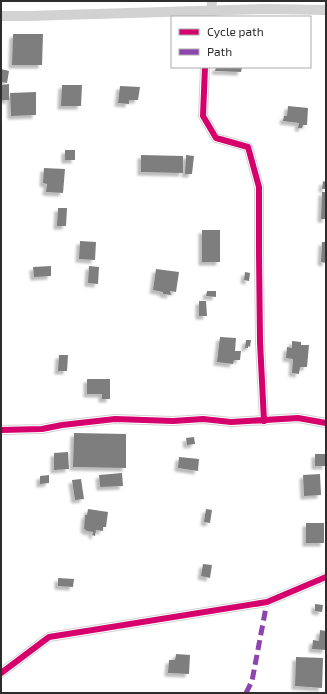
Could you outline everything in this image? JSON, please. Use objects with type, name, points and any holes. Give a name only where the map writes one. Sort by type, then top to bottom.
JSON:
[{"type":"street","points":[[1,16],[266,9],[326,10]]},
{"type":"street","points":[[205,68],[203,116],[216,138],[248,147],[259,187],[260,334],[264,421]]},
{"type":"street","points":[[1,430],[42,429],[115,418],[173,421],[203,419],[230,422],[298,418],[326,423]]},
{"type":"street","points":[[1,673],[49,637],[267,602],[326,576]]},
{"type":"building","points":[[13,34],[43,34],[42,65],[12,65]]},
{"type":"building","points":[[216,68],[242,68],[241,72],[215,71]]},
{"type":"building","points":[[1,69],[9,71],[7,83],[1,82]]},
{"type":"building","points":[[9,84],[9,100],[1,100],[1,85]]},
{"type":"building","points":[[62,85],[82,85],[81,106],[61,106]]},
{"type":"building","points":[[120,86],[140,87],[138,100],[129,100],[129,104],[118,103]]},
{"type":"building","points":[[36,92],[36,115],[11,116],[10,93]]},
{"type":"building","points":[[288,106],[308,108],[307,125],[303,125],[302,128],[298,128],[299,123],[283,121],[284,116],[287,116]]},
{"type":"building","points":[[65,150],[75,150],[75,160],[65,160]]},
{"type":"building","points":[[141,155],[183,156],[183,173],[141,172]]},
{"type":"building","points":[[186,155],[194,156],[192,174],[185,174]]},
{"type":"building","points":[[44,168],[65,169],[63,193],[46,192],[47,184],[43,183]]},
{"type":"building","points":[[323,181],[326,182],[326,189],[322,189]]},
{"type":"building","points":[[322,192],[326,192],[326,219],[321,219]]},
{"type":"building","points":[[58,208],[67,208],[66,226],[57,226]]},
{"type":"building","points":[[202,230],[220,230],[220,262],[202,262]]},
{"type":"building","points":[[80,241],[96,242],[95,260],[79,259]]},
{"type":"building","points":[[322,242],[326,242],[326,263],[321,262]]},
{"type":"building","points":[[51,266],[51,276],[34,277],[33,267]]},
{"type":"building","points":[[89,266],[99,267],[98,284],[88,283]]},
{"type":"building","points":[[156,269],[179,272],[176,292],[170,291],[171,295],[153,290]]},
{"type":"building","points":[[245,272],[250,273],[249,281],[244,280]]},
{"type":"building","points":[[207,291],[216,291],[216,297],[206,296]]},
{"type":"building","points":[[199,301],[206,301],[207,316],[199,316]]},
{"type":"building","points":[[220,337],[236,338],[235,351],[241,351],[240,360],[234,360],[233,364],[217,362]]},
{"type":"building","points":[[246,340],[251,340],[250,347],[248,346],[248,348],[245,348]]},
{"type":"building","points":[[292,341],[301,342],[301,345],[309,345],[307,367],[300,367],[299,374],[292,373],[293,359],[286,358],[287,347],[292,348]]},
{"type":"building","points":[[59,355],[68,355],[67,371],[58,371]]},
{"type":"building","points":[[87,379],[110,379],[110,399],[102,399],[102,394],[87,394]]},
{"type":"building","points":[[74,433],[126,434],[126,468],[73,467]]},
{"type":"building","points":[[194,437],[195,444],[187,445],[186,438]]},
{"type":"building","points":[[68,452],[69,469],[54,470],[54,453]]},
{"type":"building","points":[[315,454],[326,454],[326,466],[315,466]]},
{"type":"building","points":[[179,457],[199,459],[198,471],[178,468]]},
{"type":"building","points":[[122,473],[123,486],[100,487],[99,475]]},
{"type":"building","points":[[320,474],[321,495],[304,496],[303,475]]},
{"type":"building","points":[[49,475],[49,483],[40,484],[40,476]]},
{"type":"building","points":[[81,479],[84,499],[75,500],[72,480]]},
{"type":"building","points":[[88,509],[108,512],[106,527],[103,527],[103,531],[96,530],[95,536],[92,535],[93,532],[86,531],[84,529],[85,515],[87,515]]},
{"type":"building","points":[[206,509],[212,510],[210,523],[204,522]]},
{"type":"building","points":[[306,523],[324,523],[324,543],[306,543]]},
{"type":"building","points":[[203,564],[212,565],[210,578],[201,576]]},
{"type":"building","points":[[58,578],[74,579],[73,587],[58,586]]},
{"type":"building","points":[[315,604],[323,605],[322,612],[315,611]]},
{"type":"building","points":[[320,630],[326,631],[326,650],[312,649],[313,640],[319,641]]},
{"type":"building","points":[[176,654],[190,655],[189,674],[168,673],[169,660],[175,660]]},
{"type":"building","points":[[296,657],[323,658],[322,688],[295,686]]},
{"type":"marked path","points":[[246,693],[252,681],[267,602]]},
{"type":"cycle path","points":[[205,68],[203,116],[216,138],[248,147],[259,187],[260,342],[264,421]]},
{"type":"cycle path","points":[[1,430],[42,429],[62,425],[115,419],[173,421],[203,419],[231,422],[298,418],[326,423]]},
{"type":"cycle path","points":[[1,673],[49,637],[267,602],[326,577]]}]
